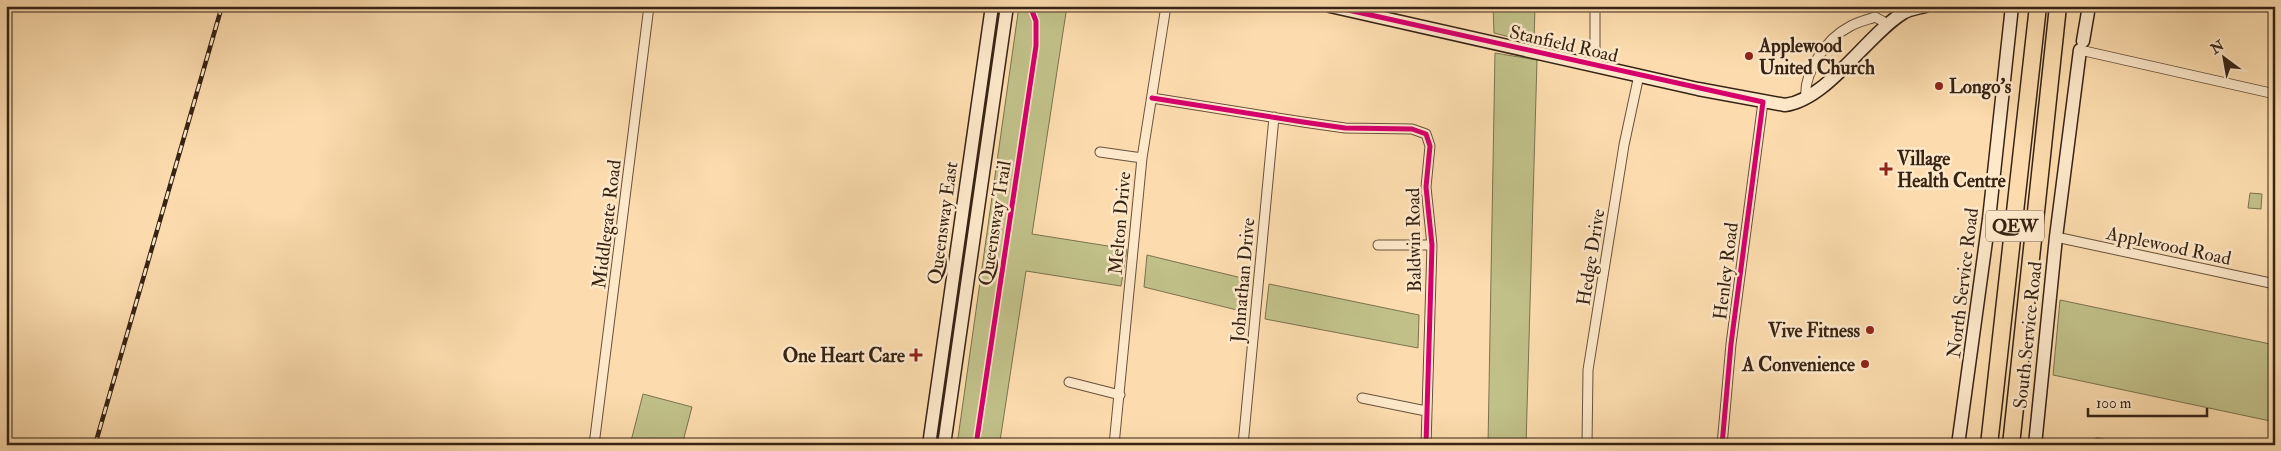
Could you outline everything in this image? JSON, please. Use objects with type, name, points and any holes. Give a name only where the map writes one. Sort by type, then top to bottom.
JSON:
[{"type":"highway","name":"QEW","points":[[1989,445],[2038,6]]},
{"type":"highway","name":"QEW","points":[[2011,445],[2058,6]]},
{"type":"main road","name":"Queensway East","points":[[929,445],[992,6]]},
{"type":"main road","name":"Queensway East","points":[[944,445],[1007,6]]},
{"type":"main road","name":"Stanfield Road","points":[[1330,6],[1762,102],[1785,105],[1796,103],[1823,86],[1905,9],[1925,6]]},
{"type":"main road","name":"North Service Road","points":[[1958,445],[1989,219],[2012,6]]},
{"type":"main road","name":"South Service Road","points":[[2035,445],[2056,237],[2081,46],[2089,6]]},
{"type":"street","name":"Middlegate Road","points":[[594,445],[649,6]]},
{"type":"street","name":"Melton Drive","points":[[1114,445],[1142,158],[1166,6]]},
{"type":"street","points":[[1595,6],[1595,65]]},
{"type":"street","points":[[1806,98],[1805,91],[1810,74],[1830,42],[1848,27],[1868,20],[1875,18],[1888,24]]},
{"type":"street","points":[[2081,46],[2275,94]]},
{"type":"street","name":"Hedge Drive","points":[[1587,445],[1588,370],[1624,144],[1639,75]]},
{"type":"street","name":"Baldwin Road","points":[[1152,98],[1346,128],[1412,129],[1426,134],[1430,146],[1426,187],[1432,245],[1426,445]]},
{"type":"street","name":"Henley Road","points":[[1722,445],[1731,344],[1762,102]]},
{"type":"street","name":"Johnathan Drive","points":[[1243,445],[1274,118]]},
{"type":"street","points":[[1100,152],[1142,158]]},
{"type":"street","name":"Applewood Road","points":[[2056,237],[2275,284]]},
{"type":"street","points":[[1378,245],[1432,245]]},
{"type":"street","points":[[1069,382],[1120,395]]},
{"type":"street","points":[[1362,398],[1426,411]]},
{"type":"shaded area","points":[[1019,6],[1067,6],[1032,234],[1127,249],[1121,286],[1026,271],[1000,441],[1009,445],[957,445]]},
{"type":"shaded area","points":[[1493,6],[1535,6],[1534,43],[1494,33]]},
{"type":"shaded area","points":[[1495,53],[1537,60],[1526,445],[1488,445]]},
{"type":"shaded area","points":[[2250,193],[2262,194],[2261,209],[2248,208]]},
{"type":"shaded area","points":[[1147,255],[1246,279],[1241,311],[1144,287]]},
{"type":"shaded area","points":[[1269,284],[1419,315],[1418,348],[1265,319]]},
{"type":"shaded area","points":[[2060,300],[2275,345],[2275,422],[2053,375]]},
{"type":"shaded area","points":[[643,394],[692,407],[682,445],[630,445]]},
{"type":"railway","points":[[95,445],[222,6]]},
{"type":"cycle path","name":"Queensway Trail","points":[[976,445],[1036,46],[1036,21],[1030,6]]},
{"type":"cycle path","points":[[1330,6],[1763,102],[1731,344],[1722,445]]},
{"type":"cycle path","points":[[1152,98],[1345,128],[1412,129],[1426,134],[1430,146],[1426,187],[1432,245],[1426,445]]},
{"type":"place","name":"Applewood United Church","points":[[1749,56]]},
{"type":"place","name":"Longo's","points":[[1939,86]]},
{"type":"place","name":"Village Health Centre","points":[[1886,169]]},
{"type":"place","name":"Vive Fitness","points":[[1870,330]]},
{"type":"place","name":"One Heart Care","points":[[916,355]]},
{"type":"place","name":"A Convenience","points":[[1865,364]]}]
